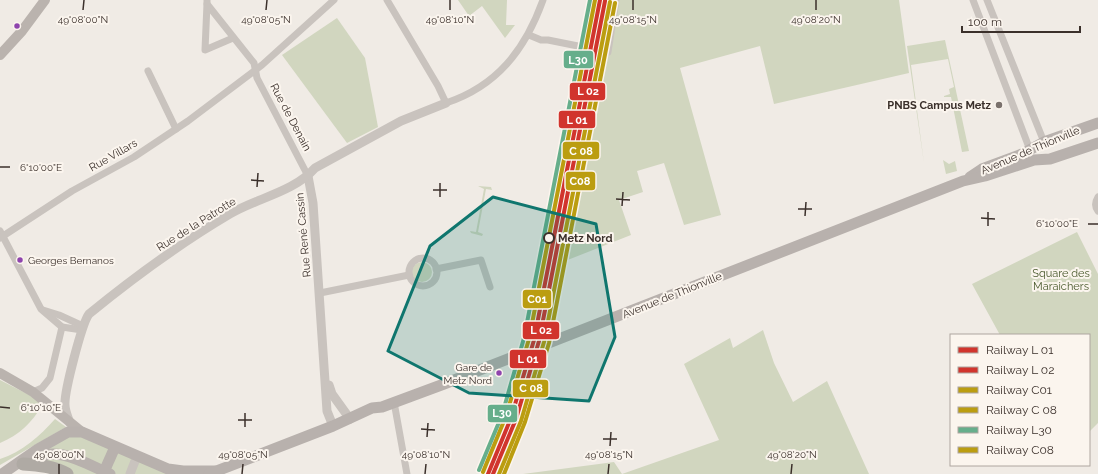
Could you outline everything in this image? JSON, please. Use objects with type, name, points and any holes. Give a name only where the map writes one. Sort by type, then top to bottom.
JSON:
[{"type":"highway","points":[[23,464],[57,468],[67,474]]},
{"type":"main road","points":[[0,56],[22,31],[45,0]]},
{"type":"main road","name":"Avenue de Thionville","points":[[1032,155],[1044,142],[1098,123]]},
{"type":"main road","points":[[1044,142],[1050,159]]},
{"type":"main road","name":"Avenue de Thionville","points":[[212,472],[350,419],[366,410],[382,407],[963,181],[982,169],[1022,154],[1050,159],[1098,143]]},
{"type":"main road","points":[[0,373],[33,392],[82,432],[114,447],[168,468],[183,471],[212,472]]},
{"type":"main road","points":[[2,474],[38,449],[68,432],[82,432]]},
{"type":"main road","points":[[2,474],[39,456],[60,453],[106,473],[114,447]]},
{"type":"street","name":"Rue Villars","points":[[1,235],[72,191],[134,157],[176,129],[255,69],[334,0]]},
{"type":"street","points":[[387,0],[440,90],[446,103],[466,95],[496,75],[514,56],[528,35],[543,0]]},
{"type":"street","points":[[528,35],[541,40],[548,40],[608,52],[616,0]]},
{"type":"street","points":[[973,0],[1032,155]]},
{"type":"street","points":[[987,0],[1044,142]]},
{"type":"street","name":"Rue de Denain","points":[[207,2],[233,38],[254,63],[257,78],[308,176]]},
{"type":"street","points":[[207,2],[206,50],[233,38]]},
{"type":"street","points":[[148,71],[176,129]]},
{"type":"street","name":"Rue de la Patrotte","points":[[71,424],[65,409],[65,396],[82,328],[85,319],[89,314],[117,291],[206,229],[232,213],[295,184],[308,176],[315,168],[378,133],[446,103]]},
{"type":"street","name":"Rue René Cassin","points":[[308,176],[313,198],[327,411],[332,426]]},
{"type":"street","points":[[1098,197],[1096,201],[1096,208],[1098,211]]},
{"type":"street","points":[[1,235],[41,309],[62,327],[82,328]]},
{"type":"street","points":[[419,259],[429,260],[436,269],[435,278],[426,285],[416,284],[409,275],[411,266],[419,259]]},
{"type":"street","points":[[436,269],[478,260],[483,262],[490,287]]},
{"type":"street","points":[[320,293],[409,275]]},
{"type":"street","points":[[41,309],[59,314],[82,328]]},
{"type":"street","points":[[33,392],[42,388],[50,378],[62,327]]},
{"type":"street","name":"Rue René Cassin","points":[[326,378],[332,394],[350,419]]},
{"type":"street","points":[[394,402],[407,474]]},
{"type":"street","points":[[130,474],[137,456]]},
{"type":"highlighted area","points":[[493,197],[596,224],[615,337],[589,401],[469,393],[388,351],[430,246]]},
{"type":"green space","points":[[458,0],[507,0],[506,25],[515,25],[505,38],[482,6],[469,16]]},
{"type":"green space","points":[[616,0],[899,0],[909,73],[774,104],[760,46],[680,68],[721,215],[684,225],[664,163],[637,171],[643,192],[619,200],[631,235],[560,263],[608,52]]},
{"type":"green space","points":[[337,18],[365,58],[378,127],[347,143],[282,55]]},
{"type":"green space","points":[[945,40],[969,151],[962,152],[951,97],[944,97],[950,94],[949,89],[954,87],[948,59],[911,65],[924,163],[907,46]]},
{"type":"green space","points":[[943,160],[949,164],[955,161],[957,171],[946,174]]},
{"type":"green space","points":[[478,186],[491,187],[492,190],[486,189],[478,232],[483,234],[482,236],[471,233],[470,231],[476,232],[484,189]]},
{"type":"green space","name":"Square des Maraichers","points":[[1077,232],[1098,274],[1098,423],[1090,431],[1090,334],[999,334],[972,284]]},
{"type":"green space","points":[[422,262],[429,265],[432,272],[429,279],[422,282],[415,279],[412,272],[415,265]]},
{"type":"green space","points":[[763,330],[774,363],[793,402],[827,381],[869,474],[622,474],[719,440],[684,364],[730,338],[733,348]]},
{"type":"green space","points":[[0,380],[39,400],[42,405],[24,428],[0,443]]},
{"type":"green space","points":[[55,419],[66,427],[0,465],[0,459],[16,452],[30,443]]},
{"type":"green space","points":[[68,432],[153,463],[209,474],[67,474],[45,466],[38,449]]},
{"type":"green space","points":[[614,462],[622,474],[523,474]]},
{"type":"railway","points":[[489,474],[503,438]]},
{"type":"transit line","points":[[488,474],[511,418],[534,340],[600,0]]},
{"type":"transit line","points":[[493,474],[516,419],[539,341],[605,1]]},
{"type":"transit line","points":[[499,474],[521,421],[544,342],[610,2]]},
{"type":"rail line","name":"L30","points":[[479,470],[502,415],[524,338],[590,0]]},
{"type":"rail line","name":"C01","points":[[483,472],[506,416],[529,339],[595,0]]},
{"type":"rail line","name":"C08","points":[[504,474],[525,422],[549,343],[615,3]]},
{"type":"place","name":"PNBS Campus Metz","points":[[999,105]]},
{"type":"place","name":"Metz Nord","points":[[549,238]]},
{"type":"place","name":"Georges Bernanos","points":[[20,260]]},
{"type":"place","name":"Gare de Metz Nord","points":[[499,373]]}]
